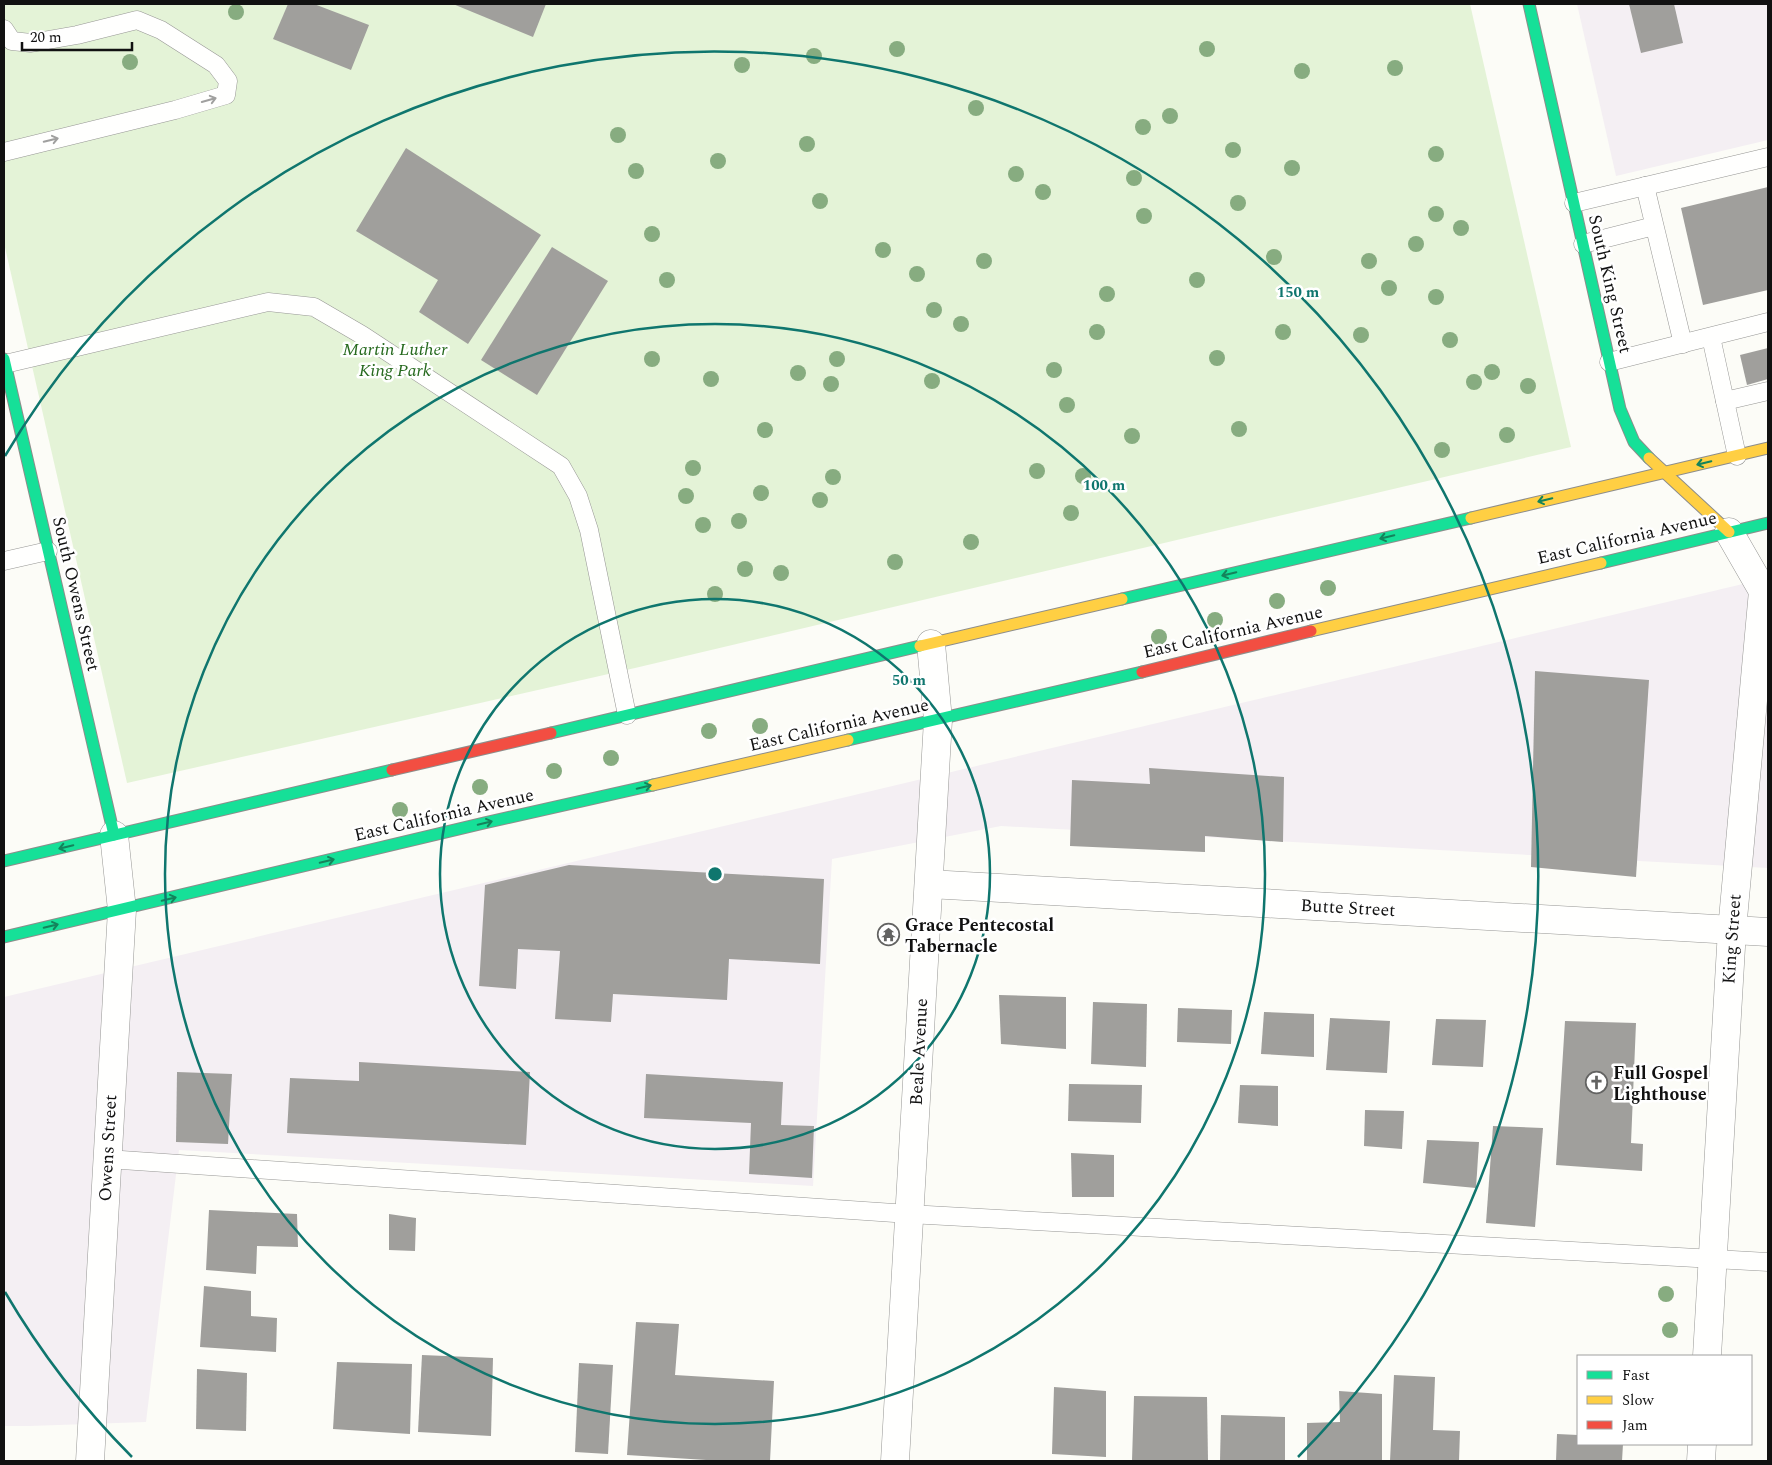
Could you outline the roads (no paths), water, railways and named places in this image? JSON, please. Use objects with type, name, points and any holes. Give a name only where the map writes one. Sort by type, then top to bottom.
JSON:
[{"type":"main road","name":"South King Street","points":[[1529,4],[1620,410],[1634,442],[1663,472],[1729,532]]},
{"type":"main road","name":"South Owens Street","points":[[4,362],[114,835]]},
{"type":"main road","points":[[4,861],[1768,448]]},
{"type":"main road","name":"East California Avenue","points":[[4,937],[484,823],[938,720],[1768,523]]},
{"type":"street","name":"King Street","points":[[1707,1355],[1732,930],[1766,591],[1729,532]]},
{"type":"street","name":"Beale Avenue","points":[[895,1461],[938,720],[931,644]]},
{"type":"street","name":"Owens Street","points":[[90,1461],[122,910],[114,835]]},
{"type":"street","name":"Butte Street","points":[[929,884],[1768,932]]},
{"type":"street","points":[[1701,1461],[1702,1445]]},
{"type":"lane","points":[[4,29],[12,42],[31,44],[137,20],[161,30],[216,65],[228,81],[226,95],[175,110],[4,152]]},
{"type":"lane","points":[[1574,203],[1768,157]]},
{"type":"lane","points":[[1645,186],[1683,344]]},
{"type":"lane","points":[[1583,244],[1654,226]]},
{"type":"lane","points":[[4,362],[268,302],[314,307],[362,335],[561,466],[578,496],[589,530],[627,715]]},
{"type":"lane","points":[[1609,362],[1768,322]]},
{"type":"lane","points":[[1711,336],[1737,456]]},
{"type":"lane","points":[[1725,401],[1768,391]]},
{"type":"lane","points":[[4,561],[48,551]]},
{"type":"lane","points":[[107,1159],[909,1214],[1768,1262]]},
{"type":"place","name":"Grace Pentecostal Tabernacle","points":[[889,935]]},
{"type":"place","name":"Full Gospel Lighthouse","points":[[1597,1083]]},
{"type":"park label","name":"Martin Luther King Park","points":[[395,359]]}]
